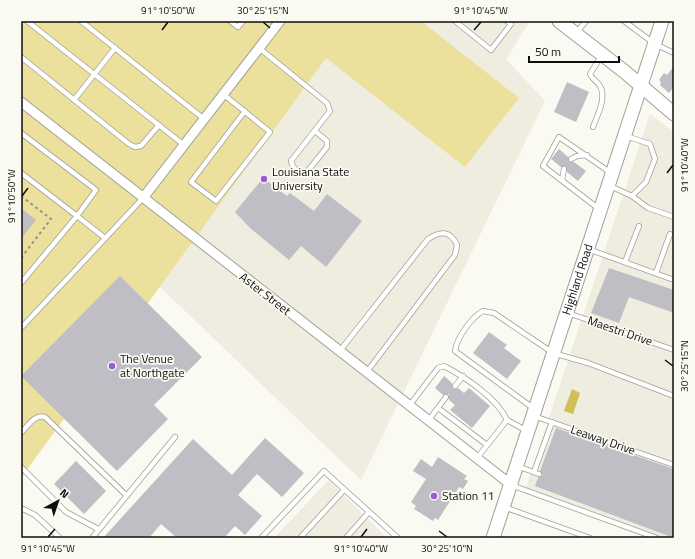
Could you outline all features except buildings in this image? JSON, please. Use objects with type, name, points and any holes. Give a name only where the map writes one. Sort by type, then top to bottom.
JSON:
[{"type":"street","points":[[143,198],[280,21]]},
{"type":"street","points":[[559,21],[603,54],[674,114]]},
{"type":"street","name":"Highland Road","points":[[493,538],[662,21]]},
{"type":"street","name":"Aster Street","points":[[21,102],[339,352],[510,484]]},
{"type":"lane","points":[[27,21],[184,145]]},
{"type":"lane","points":[[81,21],[204,119]]},
{"type":"lane","points":[[230,21],[238,27],[243,21]]},
{"type":"lane","points":[[455,21],[491,50],[511,24],[507,21]]},
{"type":"lane","points":[[576,34],[586,21]]},
{"type":"lane","points":[[624,21],[655,44],[674,53]]},
{"type":"lane","points":[[74,100],[115,48]]},
{"type":"lane","points":[[259,48],[327,103],[330,111],[291,162],[292,166],[301,173],[306,173],[327,147],[327,141],[315,131]]},
{"type":"lane","points":[[593,127],[603,96],[600,86],[592,79],[590,74],[603,54]]},
{"type":"lane","points":[[21,57],[128,144],[135,147],[141,146],[159,125]]},
{"type":"lane","points":[[223,94],[245,111],[270,132],[216,201],[191,182],[245,111]]},
{"type":"lane","points":[[21,133],[96,190],[21,283]]},
{"type":"lane","points":[[625,135],[650,144],[654,159],[646,182],[632,196]]},
{"type":"lane","points":[[600,210],[543,166],[559,136],[587,155],[610,180],[648,208],[674,217]]},
{"type":"lane","points":[[571,159],[577,156],[587,155]]},
{"type":"lane","points":[[562,180],[564,169]]},
{"type":"lane","points":[[21,174],[105,238]]},
{"type":"lane","points":[[21,328],[143,198]]},
{"type":"lane","points":[[625,262],[639,226]]},
{"type":"lane","points":[[339,352],[428,239],[439,233],[446,232],[453,237],[457,245],[455,255],[366,373]]},
{"type":"lane","points":[[656,273],[670,234]]},
{"type":"lane","points":[[587,249],[674,280]]},
{"type":"lane","name":"Leaway Drive","points":[[553,353],[494,313],[483,311],[477,315],[456,342],[456,351],[534,412],[552,422],[674,465]]},
{"type":"lane","name":"Maestri Drive","points":[[566,312],[674,350]]},
{"type":"lane","points":[[553,353],[588,363],[674,396]]},
{"type":"lane","points":[[409,406],[438,368],[444,366],[463,376],[503,411],[507,420],[527,431]]},
{"type":"lane","points":[[455,386],[463,376]]},
{"type":"lane","points":[[428,420],[446,397]]},
{"type":"lane","points":[[438,408],[487,445]]},
{"type":"lane","points":[[21,433],[36,417],[40,416],[45,418],[126,495]]},
{"type":"lane","points":[[477,458],[507,420]]},
{"type":"lane","points":[[516,466],[536,473],[552,422]]},
{"type":"lane","points":[[92,538],[126,495],[175,438]]},
{"type":"lane","points":[[546,438],[552,440]]},
{"type":"lane","points":[[21,467],[66,512],[98,529]]},
{"type":"lane","points":[[261,538],[324,471],[395,537]]},
{"type":"lane","points":[[510,484],[657,538]]},
{"type":"lane","points":[[300,538],[344,490]]},
{"type":"lane","points":[[502,507],[590,538]]},
{"type":"lane","points":[[21,508],[36,515],[60,538]]},
{"type":"lane","points":[[346,538],[369,512]]},
{"type":"path","points":[[21,196],[51,219],[21,258]]},
{"type":"shaded area","name":"Louisiana State University","points":[[21,21],[530,21],[506,59],[545,101],[361,480],[129,257]]},
{"type":"shaded area","points":[[21,21],[421,21],[519,98],[465,167],[326,58],[21,478]]},
{"type":"shaded area","points":[[650,114],[674,132],[674,538],[647,538],[524,493]]},
{"type":"shaded area","points":[[572,389],[580,393],[573,414],[564,411]]},
{"type":"shaded area","points":[[329,480],[387,538],[274,538]]},
{"type":"place","name":"Louisiana State University","points":[[264,179]]},
{"type":"place","name":"The Venue at Northgate","points":[[112,366]]},
{"type":"place","name":"Station 11","points":[[434,496]]}]
